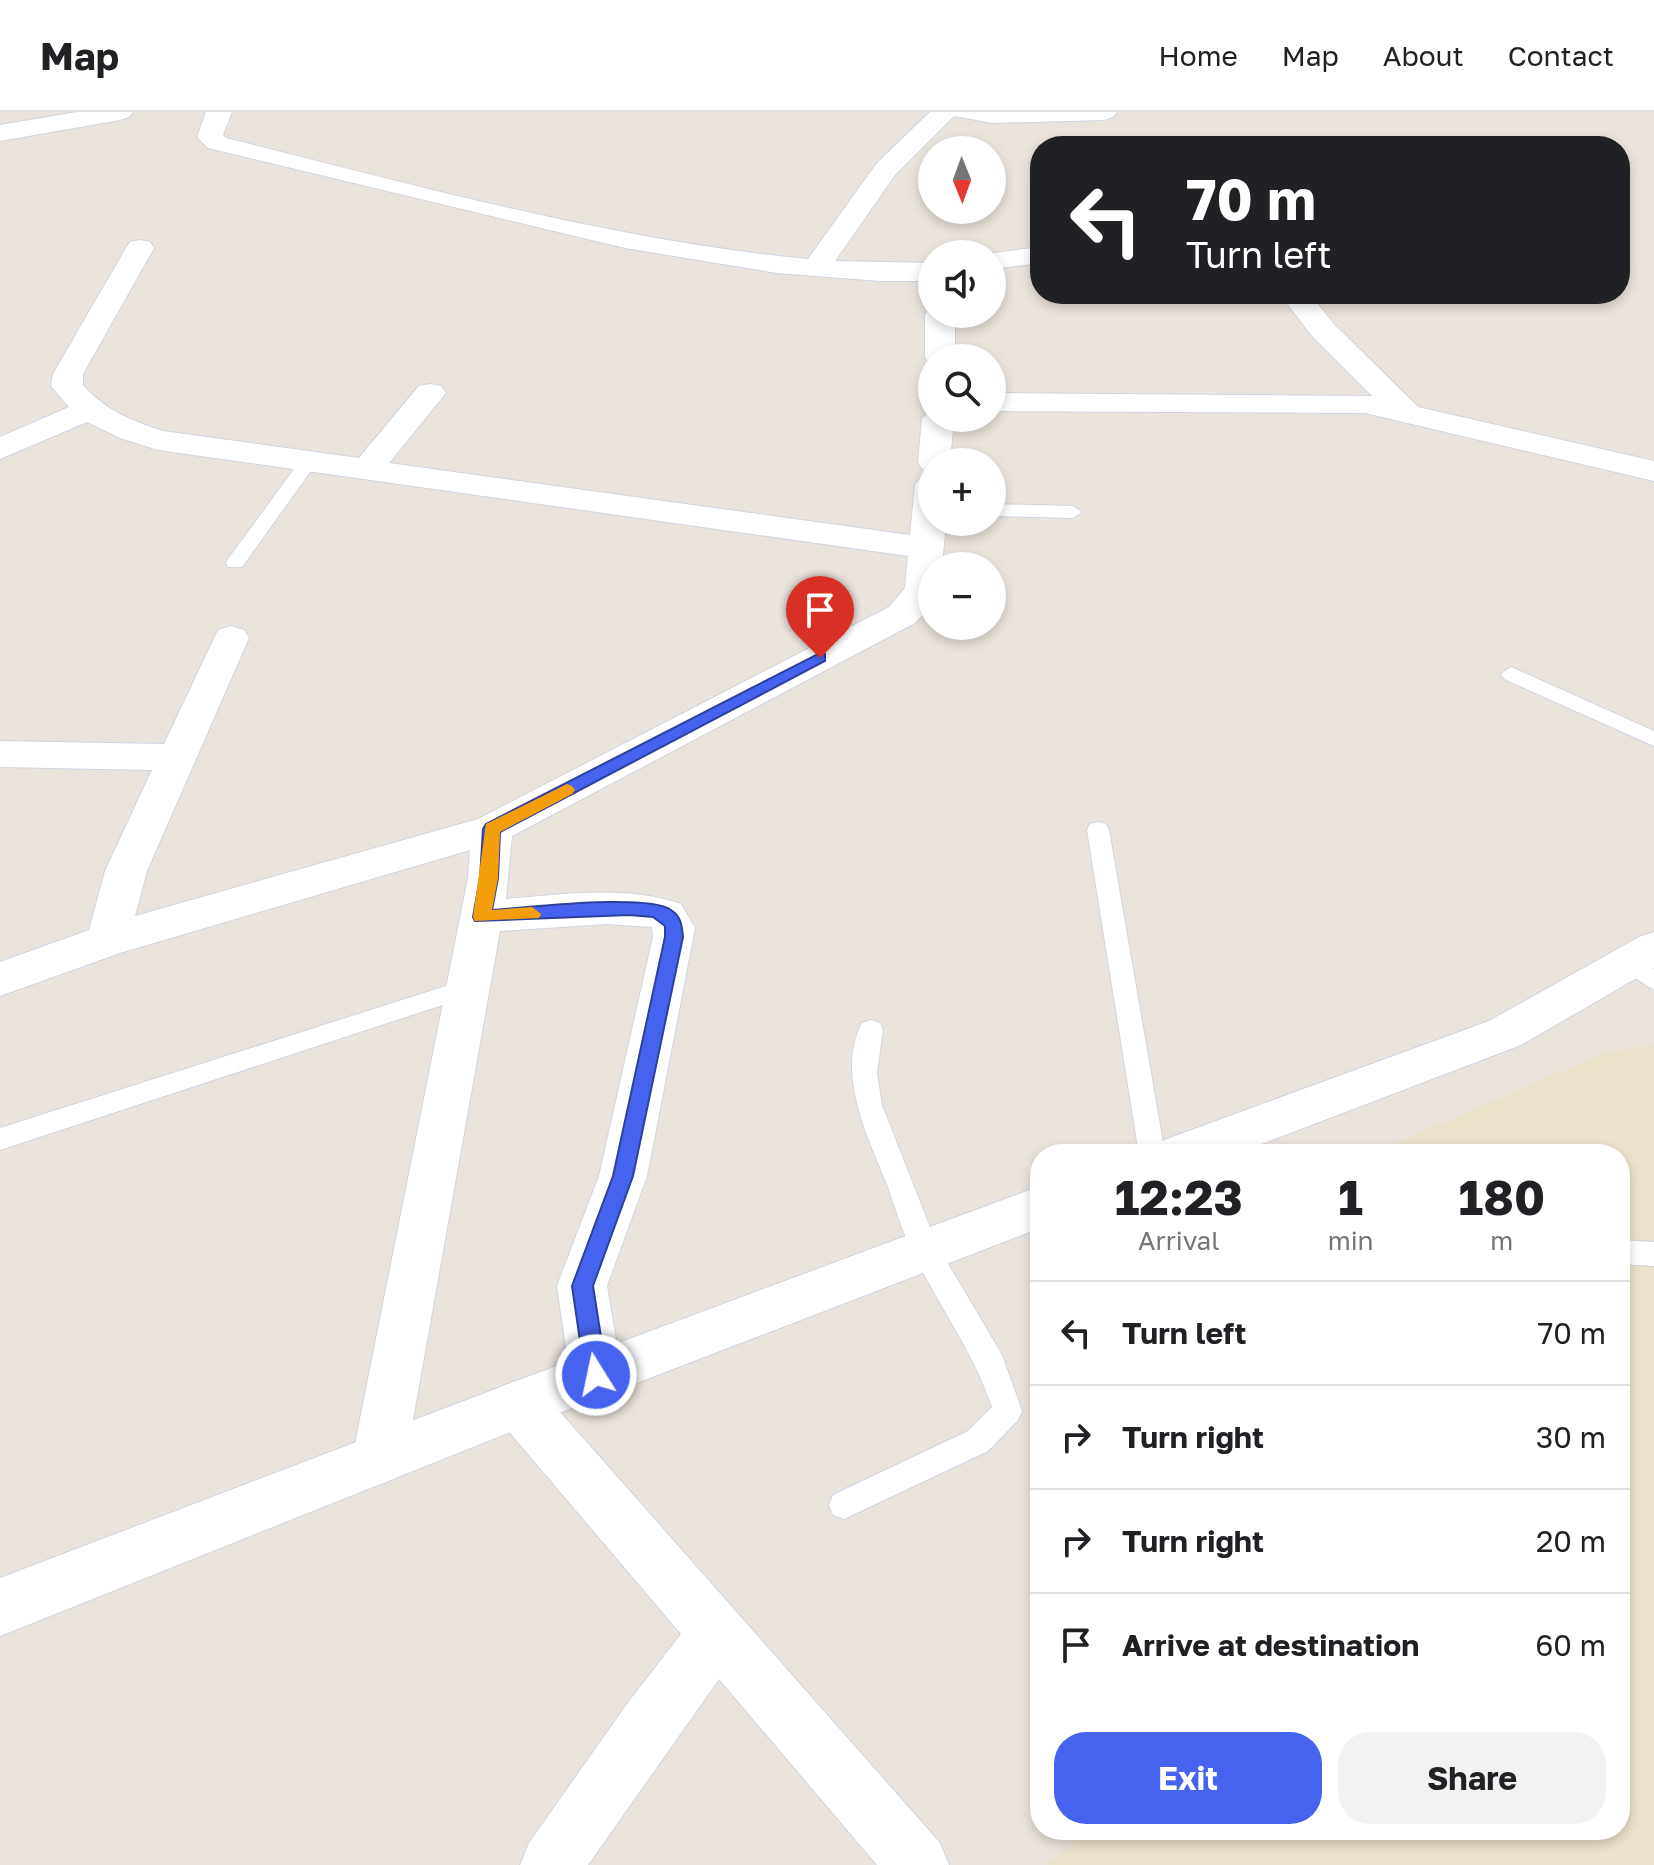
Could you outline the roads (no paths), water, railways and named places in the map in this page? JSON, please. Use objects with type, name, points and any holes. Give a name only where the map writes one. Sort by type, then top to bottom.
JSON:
[{"type":"street","points":[[0,133],[120,112]]},
{"type":"street","points":[[219,112],[210,137],[217,143],[602,235],[713,257],[816,268],[918,272]]},
{"type":"street","points":[[816,268],[886,169],[944,112]]},
{"type":"street","points":[[963,112],[993,115],[1104,112]]},
{"type":"street","points":[[140,248],[68,374],[67,386],[88,410],[106,423],[158,440],[927,548]]},
{"type":"street","points":[[1006,259],[1030,256]]},
{"type":"street","points":[[1303,304],[1322,329],[1406,412]]},
{"type":"street","points":[[367,469],[430,393]]},
{"type":"street","points":[[1006,402],[1330,402],[1406,412],[1654,471]]},
{"type":"street","points":[[0,449],[88,410]]},
{"type":"street","points":[[0,979],[108,940],[492,829],[902,615],[917,601],[923,588],[928,536]]},
{"type":"street","points":[[108,940],[126,871],[231,638]]},
{"type":"street","points":[[0,754],[176,757]]},
{"type":"street","points":[[379,1459],[489,878],[492,829]]},
{"type":"street","points":[[481,917],[629,908],[654,910],[665,914],[673,924],[674,937],[623,1176],[582,1286],[596,1375]]},
{"type":"street","points":[[1208,1144],[1505,1033],[1646,964]]},
{"type":"street","points":[[0,1607],[519,1404],[1030,1211]]},
{"type":"street","points":[[519,1404],[918,1865]]},
{"type":"street","points":[[551,1865],[648,1725],[717,1634]]},
{"type":"lane","points":[[235,563],[309,461]]},
{"type":"lane","points":[[1006,510],[1073,512]]},
{"type":"lane","points":[[1511,674],[1654,739]]},
{"type":"lane","points":[[1098,830],[1150,1144]]},
{"type":"lane","points":[[0,1139],[468,988]]},
{"type":"lane","points":[[844,1505],[978,1441],[1008,1411],[992,1364],[925,1250],[869,1105],[865,1073],[871,1030]]},
{"type":"lane","points":[[1630,1253],[1654,1254]]}]
